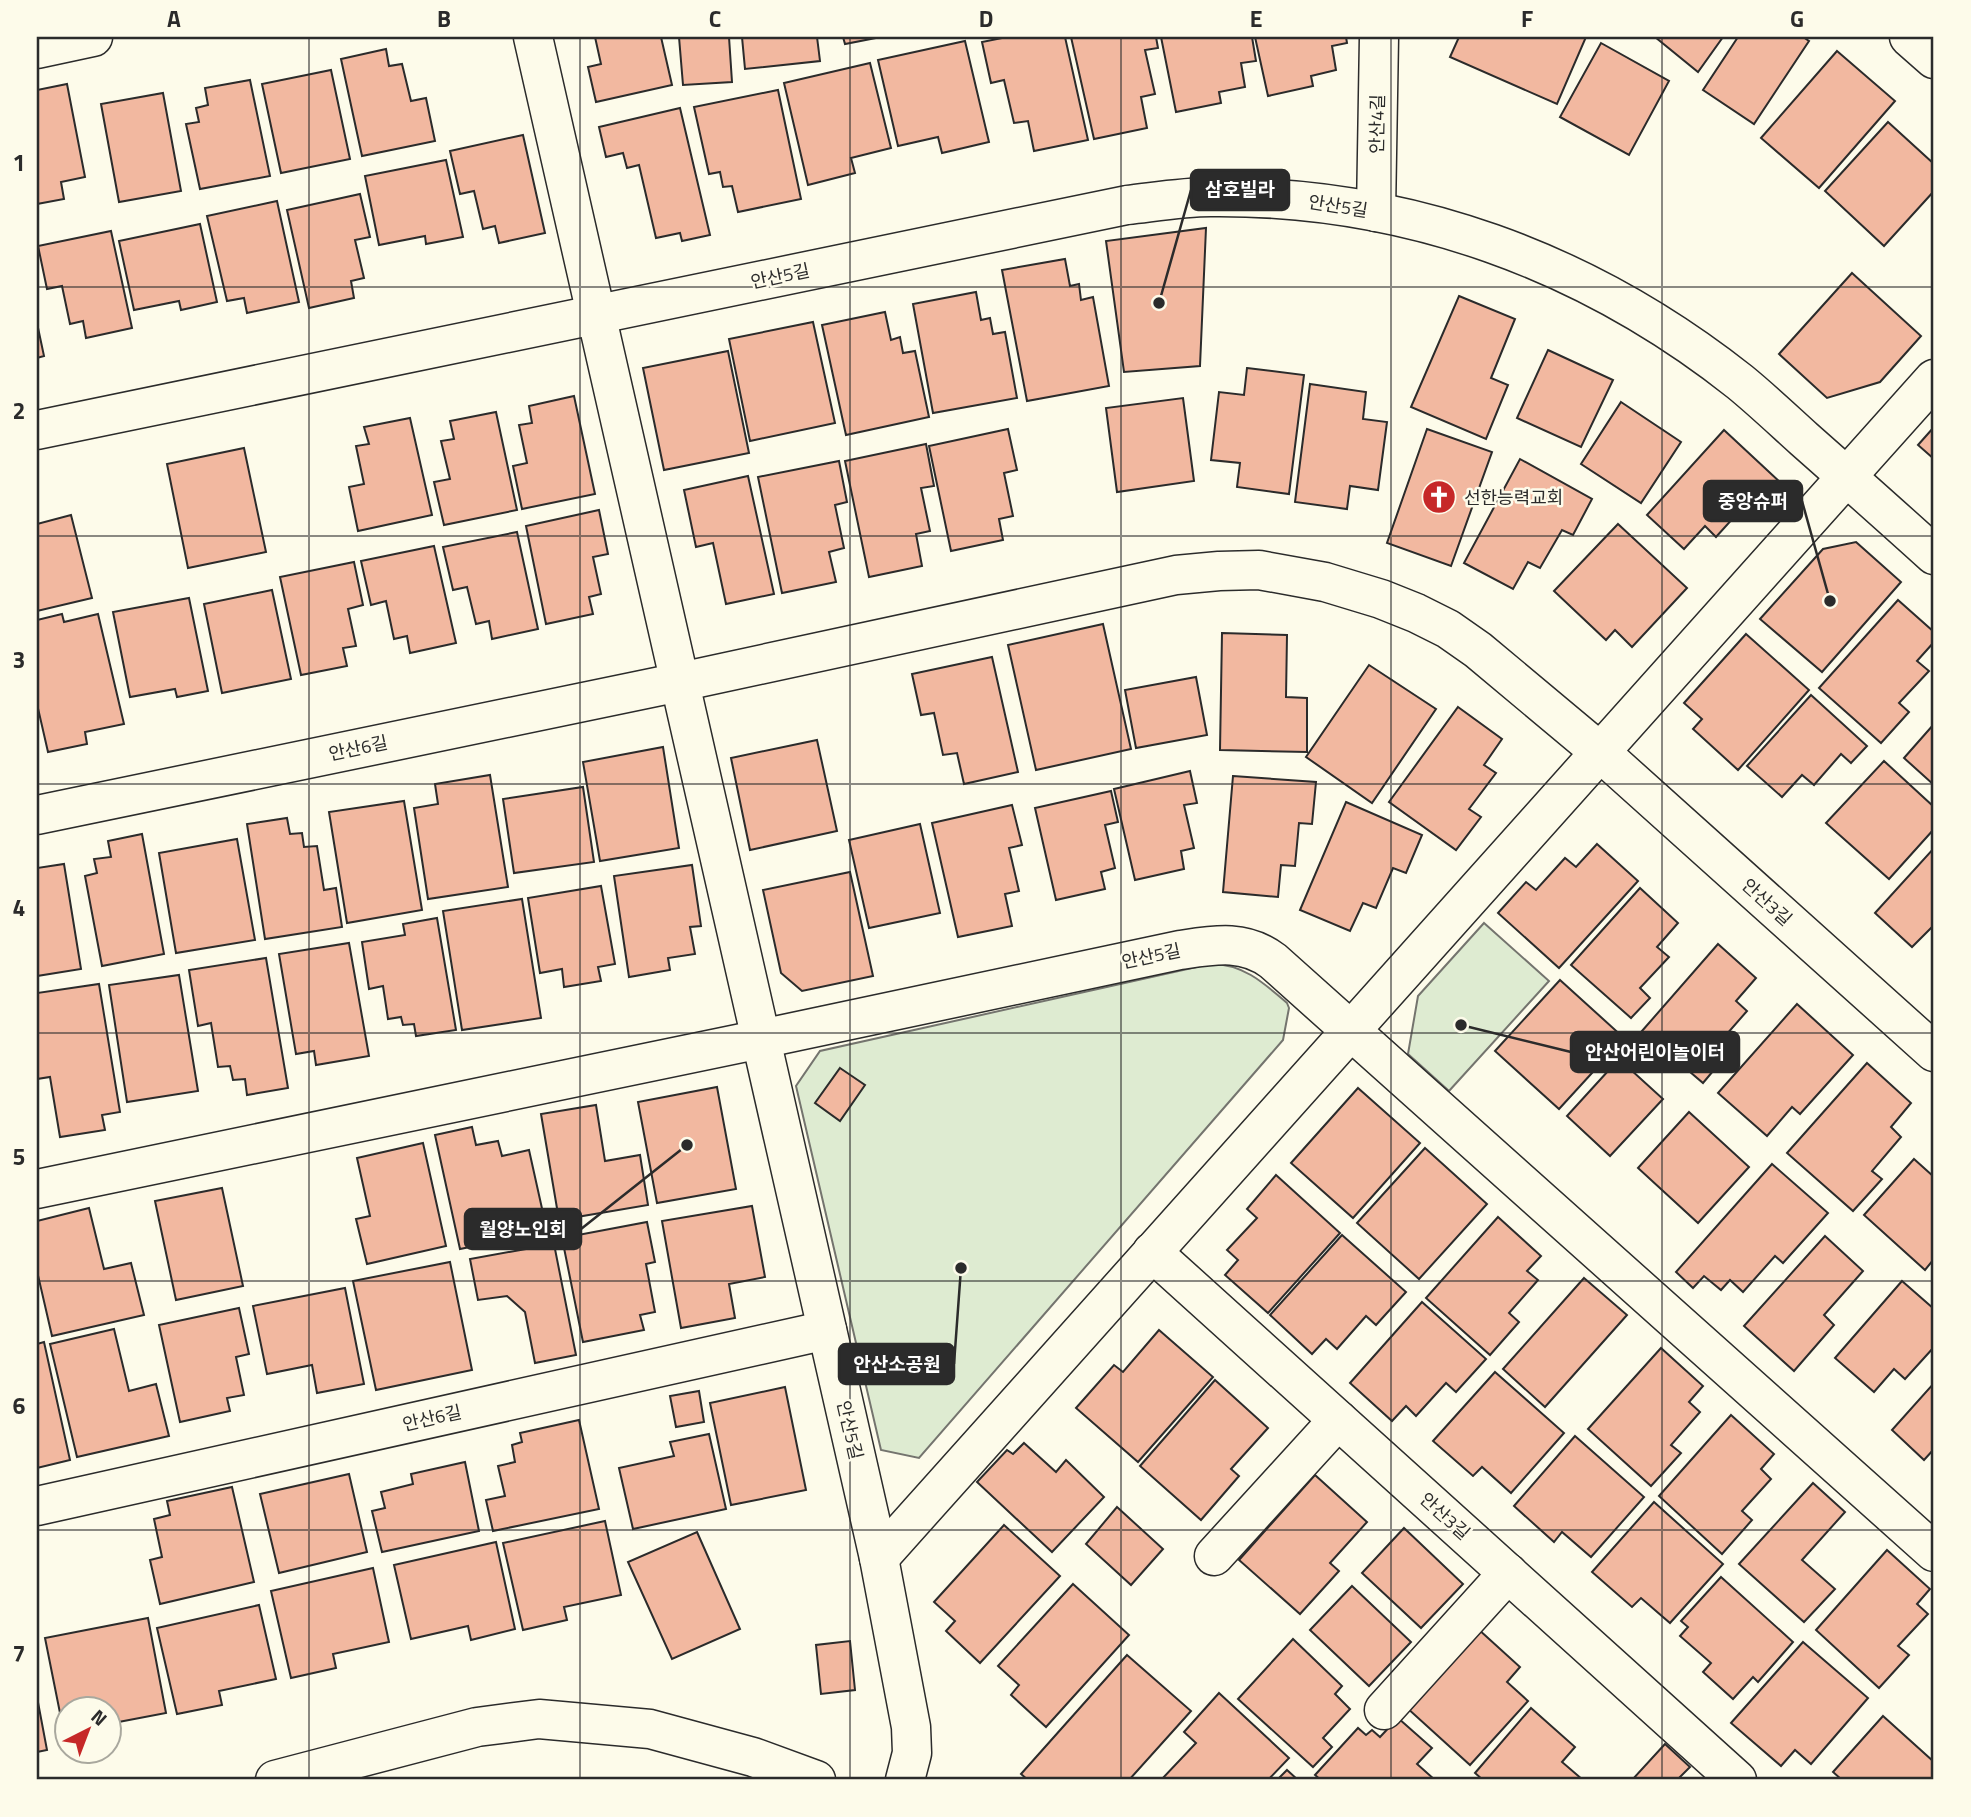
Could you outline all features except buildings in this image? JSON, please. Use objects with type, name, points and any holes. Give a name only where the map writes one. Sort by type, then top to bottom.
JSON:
[{"type":"street","points":[[37,49],[93,37]]},
{"type":"street","name":"안산5길","points":[[533,37],[879,1558],[911,1727],[912,1754],[905,1780]]},
{"type":"street","name":"안산4길","points":[[1376,212],[1379,37]]},
{"type":"street","points":[[1909,37],[1934,59]]},
{"type":"street","name":"안산5길","points":[[597,314],[1126,205],[1208,197],[1323,202],[1460,231],[1539,262],[1599,290],[1638,313],[1741,383],[1846,477]]},
{"type":"street","points":[[37,430],[597,314]]},
{"type":"street","points":[[879,1558],[1934,379]]},
{"type":"street","points":[[1846,477],[1934,555]]},
{"type":"street","points":[[680,682],[1176,575],[1259,570],[1354,589],[1416,613],[1448,629],[1478,650],[1600,752]]},
{"type":"street","name":"안산6길","points":[[37,815],[680,682]]},
{"type":"street","name":"안산3길","points":[[1600,752],[1934,1052]]},
{"type":"street","name":"안산5길","points":[[761,1040],[1180,950],[1223,945],[1247,946],[1265,955],[1351,1030]]},
{"type":"street","points":[[1351,1030],[1934,1552]]},
{"type":"street","points":[[37,1189],[761,1040]]},
{"type":"street","name":"안산3길","points":[[1152,1252],[1737,1780]]},
{"type":"street","name":"안산6길","points":[[37,1506],[827,1329]]},
{"type":"street","points":[[1214,1556],[1338,1420]]},
{"type":"street","points":[[1384,1710],[1508,1573]]},
{"type":"street","points":[[275,1780],[477,1727],[539,1719],[650,1730],[753,1757],[816,1780]]},
{"type":"green space","points":[[1484,923],[1549,981],[1449,1091],[1408,1054],[1418,996]]},
{"type":"green space","points":[[1210,964],[1232,967],[1252,976],[1287,1003],[1289,1008],[1283,1040],[919,1458],[881,1450],[796,1086],[820,1051]]},
{"type":"place","name":"삼호빌라","points":[[1159,303]]},
{"type":"place","name":"선한능력교회","points":[[1439,497]]},
{"type":"place","name":"중앙슈퍼","points":[[1830,601]]},
{"type":"place","name":"안산어린이놀이터","points":[[1461,1025]]},
{"type":"place","name":"월양노인회","points":[[687,1145]]},
{"type":"place","name":"안산소공원","points":[[961,1268]]}]
